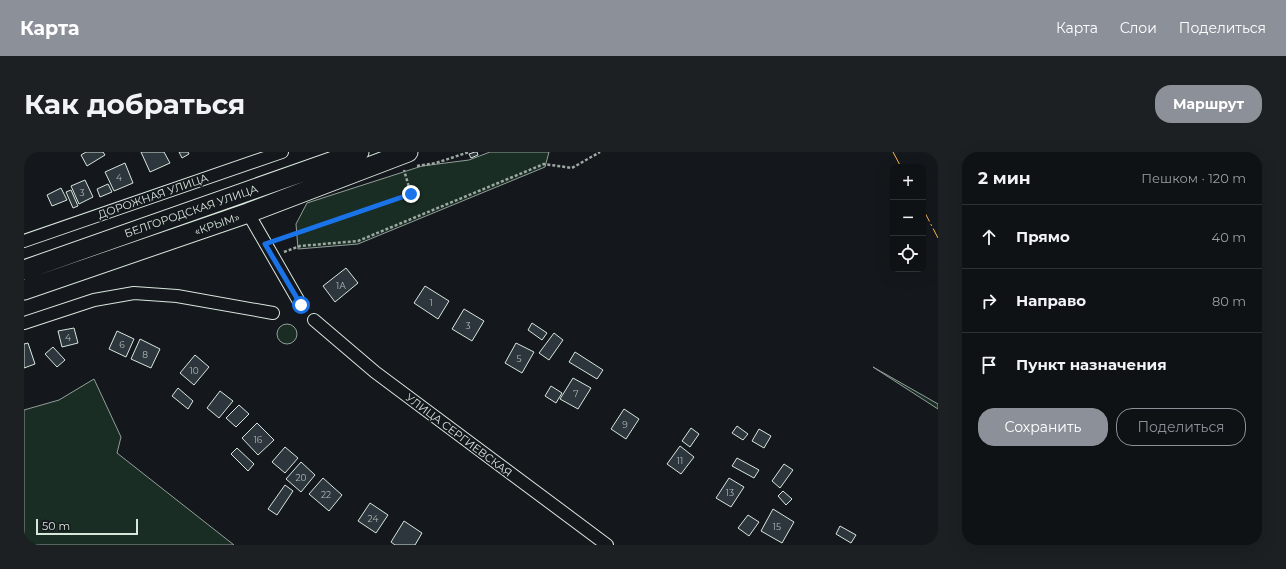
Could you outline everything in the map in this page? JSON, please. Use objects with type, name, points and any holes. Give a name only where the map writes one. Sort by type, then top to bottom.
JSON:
[{"type":"main road","name":"БЕЛГОРОДСКАЯ УЛИЦА","points":[[24,270],[359,152]]},
{"type":"main road","name":"«КРЫМ»","points":[[24,290],[248,213],[411,161]]},
{"type":"street","name":"ДОРОЖНАЯ УЛИЦА","points":[[24,241],[282,152]]},
{"type":"street","points":[[248,213],[301,305]]},
{"type":"street","points":[[24,324],[94,300],[134,293],[177,296],[273,313]]},
{"type":"street","name":"УЛИЦА СЕРГИЕВСКАЯ","points":[[314,320],[375,372],[607,545]]},
{"type":"path","points":[[265,244],[411,194],[403,168],[411,161],[436,163],[469,152]]},
{"type":"path","points":[[273,256],[300,246],[358,241],[544,164],[572,168],[600,152]]},
{"type":"green space","points":[[490,152],[549,152],[545,167],[358,244],[298,249],[296,224],[307,203],[422,166],[469,160]]},
{"type":"green space","points":[[287,324],[294,327],[297,334],[294,341],[287,344],[280,341],[277,334],[280,327]]},
{"type":"green space","points":[[873,367],[938,404],[938,409]]},
{"type":"green space","points":[[94,379],[121,437],[117,453],[234,545],[24,545],[24,410],[59,400]]},
{"type":"building","points":[[86,152],[103,152],[105,155],[87,166],[81,155]]},
{"type":"building","points":[[141,152],[164,152],[170,163],[150,172]]},
{"type":"building","points":[[179,152],[188,152],[189,154],[182,158]]},
{"type":"building","points":[[477,152],[478,155],[471,158],[469,154]]},
{"type":"building","points":[[125,163],[133,183],[114,191],[105,172]]},
{"type":"building","points":[[85,180],[93,197],[79,204],[71,186]]},
{"type":"building","points":[[108,184],[112,192],[100,197],[97,189]]},
{"type":"building","points":[[61,188],[67,200],[52,206],[47,195]]},
{"type":"building","points":[[71,190],[78,206],[73,208],[66,192]]},
{"type":"building","points":[[346,268],[358,283],[335,302],[323,286]]},
{"type":"building","points":[[425,286],[449,301],[438,319],[414,303]]},
{"type":"building","points":[[464,309],[484,321],[472,341],[452,329]]},
{"type":"building","points":[[532,323],[547,333],[542,340],[528,330]]},
{"type":"building","points":[[74,328],[78,343],[62,347],[58,331]]},
{"type":"building","points":[[117,331],[134,339],[126,357],[109,349]]},
{"type":"building","points":[[554,333],[563,340],[549,360],[539,353]]},
{"type":"building","points":[[140,339],[160,349],[151,368],[131,359]]},
{"type":"building","points":[[28,343],[35,364],[24,368],[24,344]]},
{"type":"building","points":[[516,343],[534,352],[522,373],[505,363]]},
{"type":"building","points":[[53,347],[65,360],[57,367],[45,354]]},
{"type":"building","points":[[575,352],[603,370],[597,379],[569,362]]},
{"type":"building","points":[[195,355],[209,367],[194,385],[180,373]]},
{"type":"building","points":[[573,378],[591,388],[578,409],[560,399]]},
{"type":"building","points":[[551,386],[562,393],[556,403],[545,396]]},
{"type":"building","points":[[178,388],[193,401],[188,409],[172,396]]},
{"type":"building","points":[[220,391],[233,401],[219,418],[207,408]]},
{"type":"building","points":[[239,405],[249,414],[236,427],[226,418]]},
{"type":"building","points":[[624,409],[639,419],[626,439],[611,429]]},
{"type":"building","points":[[257,423],[274,440],[258,455],[242,438]]},
{"type":"building","points":[[737,426],[748,434],[743,440],[732,433]]},
{"type":"building","points":[[691,428],[699,434],[690,447],[682,441]]},
{"type":"building","points":[[759,429],[771,436],[764,448],[752,441]]},
{"type":"building","points":[[680,446],[694,457],[681,474],[667,464]]},
{"type":"building","points":[[285,447],[298,458],[285,473],[272,462]]},
{"type":"building","points":[[237,448],[254,464],[248,471],[231,454]]},
{"type":"building","points":[[737,458],[759,470],[754,478],[732,466]]},
{"type":"building","points":[[301,462],[315,475],[301,492],[286,479]]},
{"type":"building","points":[[784,464],[793,470],[780,488],[772,481]]},
{"type":"building","points":[[323,478],[342,495],[329,511],[309,494]]},
{"type":"building","points":[[729,478],[744,487],[731,507],[716,498]]},
{"type":"building","points":[[285,485],[293,491],[277,515],[268,509]]},
{"type":"building","points":[[783,491],[792,499],[786,505],[778,496]]},
{"type":"building","points":[[370,503],[388,515],[376,533],[358,521]]},
{"type":"building","points":[[773,509],[794,522],[782,543],[761,531]]},
{"type":"building","points":[[748,515],[759,522],[749,536],[738,528]]},
{"type":"building","points":[[404,521],[422,533],[415,545],[395,545],[391,542]]},
{"type":"building","points":[[840,526],[856,535],[851,543],[836,534]]},
{"type":"power","points":[[893,152],[899,164]]},
{"type":"power","points":[[926,215],[938,238]]},
{"type":"route","points":[[301,305],[265,244],[411,194]]}]
